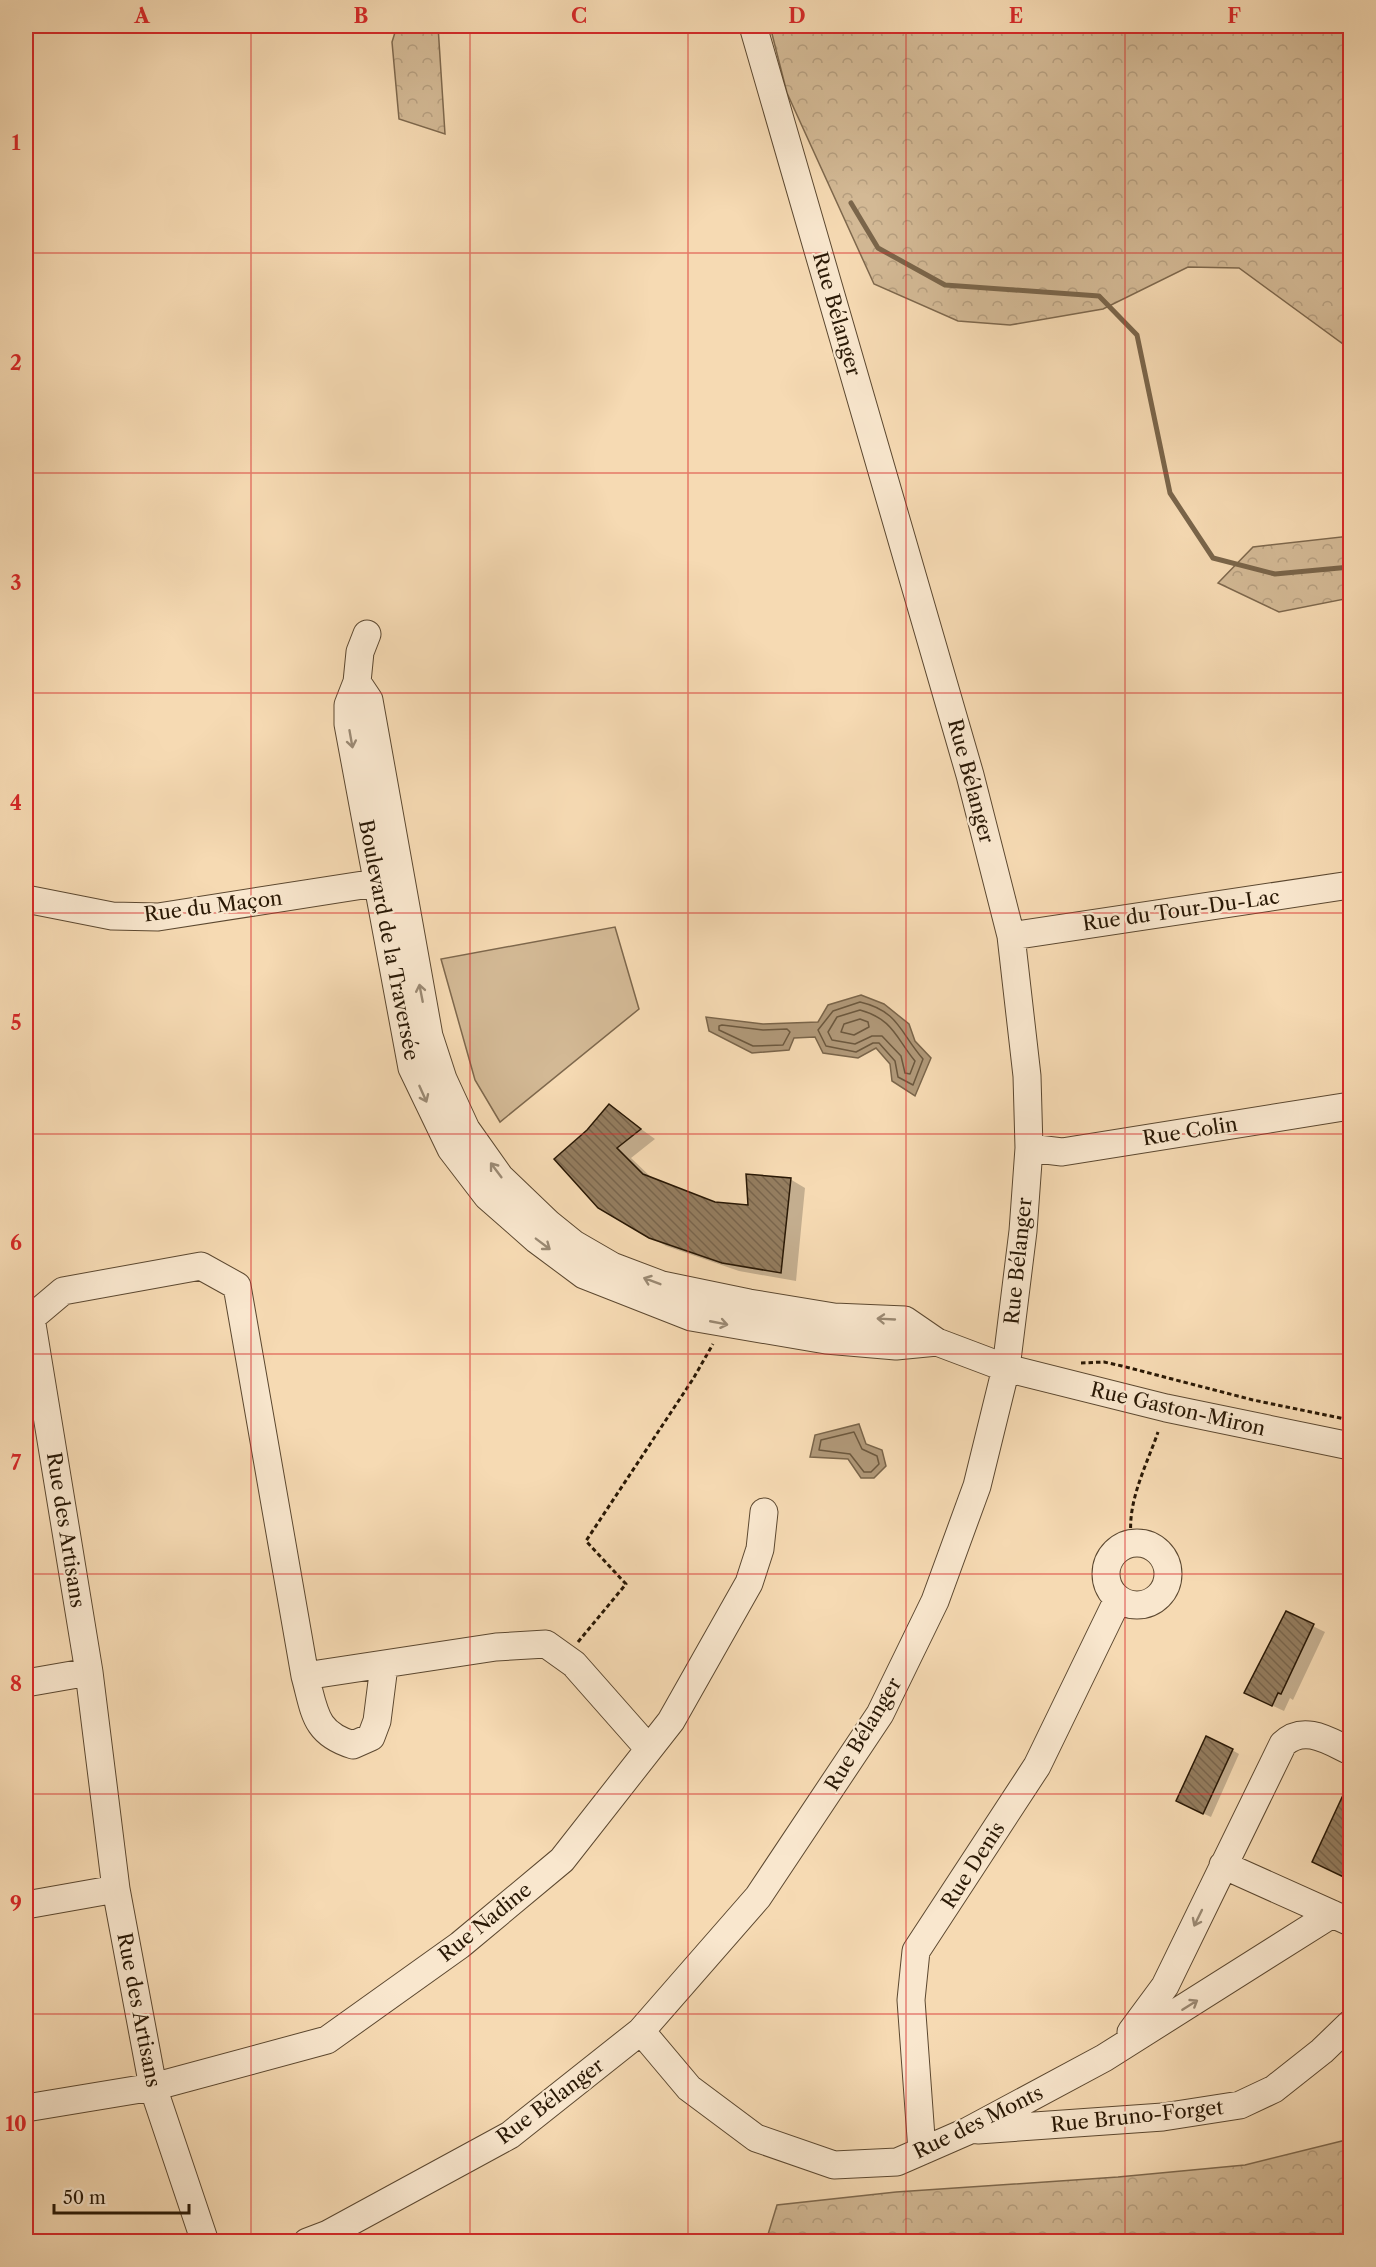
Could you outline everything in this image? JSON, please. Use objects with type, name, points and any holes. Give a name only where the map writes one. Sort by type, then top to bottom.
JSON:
[{"type":"street","name":"Rue Bélanger","points":[[307,2241],[328,2234],[510,2135],[641,2031],[758,1897],[880,1714],[935,1601],[977,1486],[1006,1368],[1023,1231],[1029,1148],[1028,1076],[1011,936],[970,775],[753,26]]},
{"type":"street","name":"Boulevard de la Traversée","points":[[367,634],[360,652],[357,682],[348,705],[348,724],[429,1036],[443,1079],[472,1138],[500,1176],[548,1224],[574,1244],[612,1266],[662,1285],[834,1317],[905,1320],[937,1342],[1006,1368]]},
{"type":"street","name":"Boulevard de la Traversée","points":[[388,880],[412,1068],[451,1149],[487,1196],[537,1240],[584,1275],[691,1317],[826,1340],[897,1346],[937,1342]]},
{"type":"street","name":"Rue du Maçon","points":[[26,899],[112,916],[158,917],[388,880]]},
{"type":"street","name":"Rue du Tour-Du-Lac","points":[[1011,936],[1350,885]]},
{"type":"street","name":"Rue Colin","points":[[1029,1148],[1062,1152],[1350,1106]]},
{"type":"street","name":"Rue des Artisans","points":[[205,2241],[153,2087],[116,1889],[89,1672],[32,1318],[63,1291],[201,1266],[237,1286],[305,1676],[319,1725],[333,1739],[353,1745],[371,1737],[377,1721],[384,1666]]},
{"type":"street","name":"Rue Gaston-Miron","points":[[1006,1368],[1166,1408],[1350,1446]]},
{"type":"street","name":"Rue Nadine","points":[[26,2108],[153,2087],[327,2040],[460,1945],[562,1860],[671,1721],[749,1583],[760,1549],[764,1512]]},
{"type":"street","points":[[1132,1543],[1142,1543],[1160,1552],[1166,1561],[1168,1581],[1163,1591],[1147,1604],[1137,1605],[1118,1599],[1107,1582],[1108,1562],[1122,1546],[1132,1543]]},
{"type":"street","name":"Rue Denis","points":[[922,2151],[911,2000],[916,1951],[1036,1766],[1118,1599]]},
{"type":"street","points":[[305,1676],[384,1666],[496,1647],[546,1644],[574,1664],[649,1749]]},
{"type":"street","points":[[26,1683],[89,1672]]},
{"type":"street","name":"Rue des Monts","points":[[1104,2058],[1134,2028],[1166,1986],[1275,1757],[1288,1739],[1307,1734],[1350,1751]]},
{"type":"street","points":[[1223,1865],[1341,1918]]},
{"type":"street","points":[[26,1905],[116,1889]]},
{"type":"street","name":"Rue des Monts","points":[[641,2031],[689,2088],[756,2138],[834,2165],[897,2162],[968,2131],[1104,2058],[1341,1918]]},
{"type":"street","name":"Rue Bruno-Forget","points":[[968,2131],[1162,2117],[1240,2105],[1274,2089],[1322,2051],[1350,2024]]},
{"type":"path","points":[[565,1658],[626,1584],[586,1541],[693,1379],[724,1324]]},
{"type":"path","points":[[1071,1384],[1081,1362],[1104,1362],[1253,1400],[1350,1420]]},
{"type":"path","points":[[1132,1543],[1130,1522],[1132,1507],[1158,1432]]},
{"type":"green space","points":[[397,26],[438,26],[445,134],[399,119],[392,42]]},
{"type":"green space","points":[[770,26],[1350,26],[1350,354],[1347,347],[1239,268],[1188,267],[1103,309],[1010,325],[958,321],[874,284],[787,93]]},
{"type":"green space","points":[[1350,536],[1350,598],[1279,612],[1218,583],[1253,547]]},
{"type":"green space","points":[[615,927],[639,1009],[500,1122],[475,1080],[441,959]]},
{"type":"green space","points":[[1350,2139],[1350,2241],[766,2241],[777,2205],[896,2192],[1118,2177],[1245,2165]]},
{"type":"water","points":[[861,995],[884,1004],[909,1024],[915,1041],[931,1058],[915,1096],[892,1081],[890,1064],[876,1048],[858,1058],[823,1053],[815,1037],[794,1038],[789,1050],[752,1053],[709,1031],[706,1017],[763,1024],[818,1022],[828,1005]]},
{"type":"water","points":[[859,1424],[866,1444],[882,1450],[886,1466],[874,1478],[861,1478],[848,1459],[810,1457],[815,1435]]},
{"type":"building","points":[[609,1104],[641,1129],[617,1148],[643,1174],[715,1202],[748,1205],[746,1174],[791,1178],[781,1273],[722,1263],[649,1238],[598,1208],[554,1159],[587,1130]]},
{"type":"building","points":[[1286,1611],[1314,1624],[1281,1694],[1278,1693],[1272,1706],[1244,1693]]},
{"type":"building","points":[[1206,1736],[1233,1749],[1203,1814],[1176,1801]]},
{"type":"building","points":[[1350,1780],[1350,1880],[1312,1862]]},
{"type":"waterway","points":[[851,203],[878,248],[945,285],[1099,296],[1137,335],[1170,493],[1213,558],[1275,574],[1350,567]]}]
